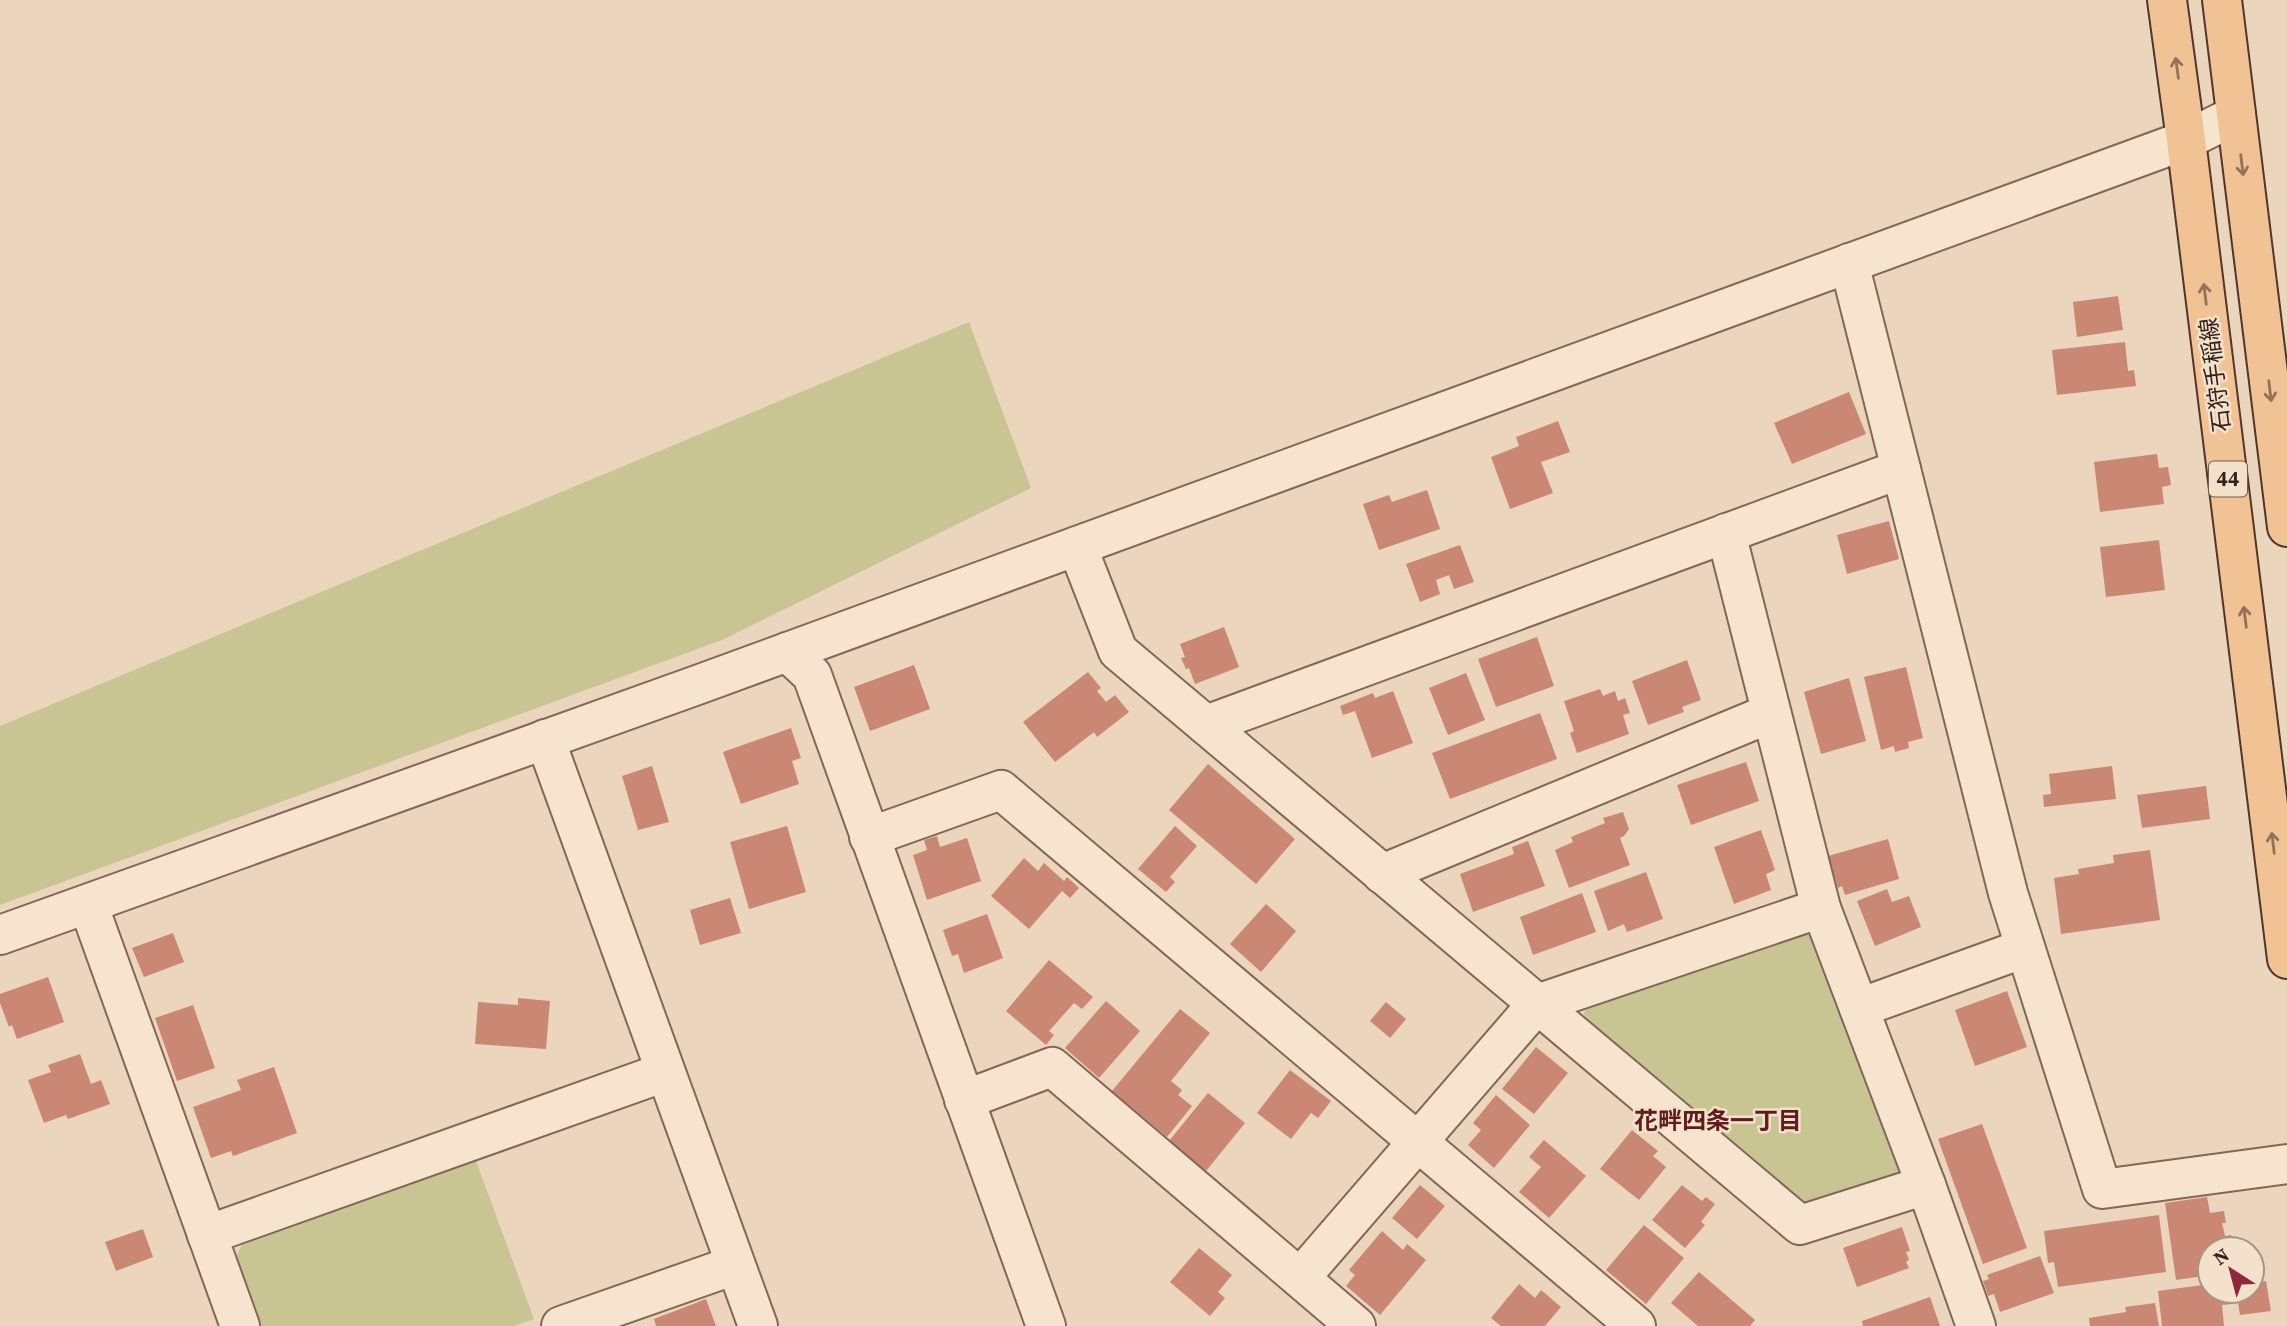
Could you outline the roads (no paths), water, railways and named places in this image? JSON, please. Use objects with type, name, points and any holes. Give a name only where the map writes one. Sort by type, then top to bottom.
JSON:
[{"type":"main road","name":"石狩手稲線","points":[[2167,0],[2287,959]]},
{"type":"main road","name":"44","points":[[2222,0],[2287,527]]},
{"type":"street","points":[[0,935],[787,652],[2186,140],[2236,116]]},
{"type":"street","points":[[1849,263],[2008,893],[2102,1189],[2287,1164]]},
{"type":"street","points":[[1206,725],[1901,469]]},
{"type":"street","points":[[1726,533],[1821,908],[1926,1185],[1976,1326]]},
{"type":"street","points":[[1077,546],[1118,651],[1800,1225],[1926,1185]]},
{"type":"street","points":[[787,652],[812,675],[1046,1326]]},
{"type":"street","points":[[1382,874],[1771,713]]},
{"type":"street","points":[[545,740],[758,1326]]},
{"type":"street","points":[[869,837],[1001,790],[1636,1326]]},
{"type":"street","points":[[88,904],[240,1326]]},
{"type":"street","points":[[1300,1278],[1537,1004],[1821,908]]},
{"type":"street","points":[[1859,1008],[2025,948]]},
{"type":"street","points":[[964,1100],[1052,1067],[1356,1326]]},
{"type":"street","points":[[207,1236],[665,1072]]},
{"type":"street","points":[[561,1326],[736,1265]]},
{"type":"district","name":"花畔四条一丁目","points":[[1718,1121]]}]
